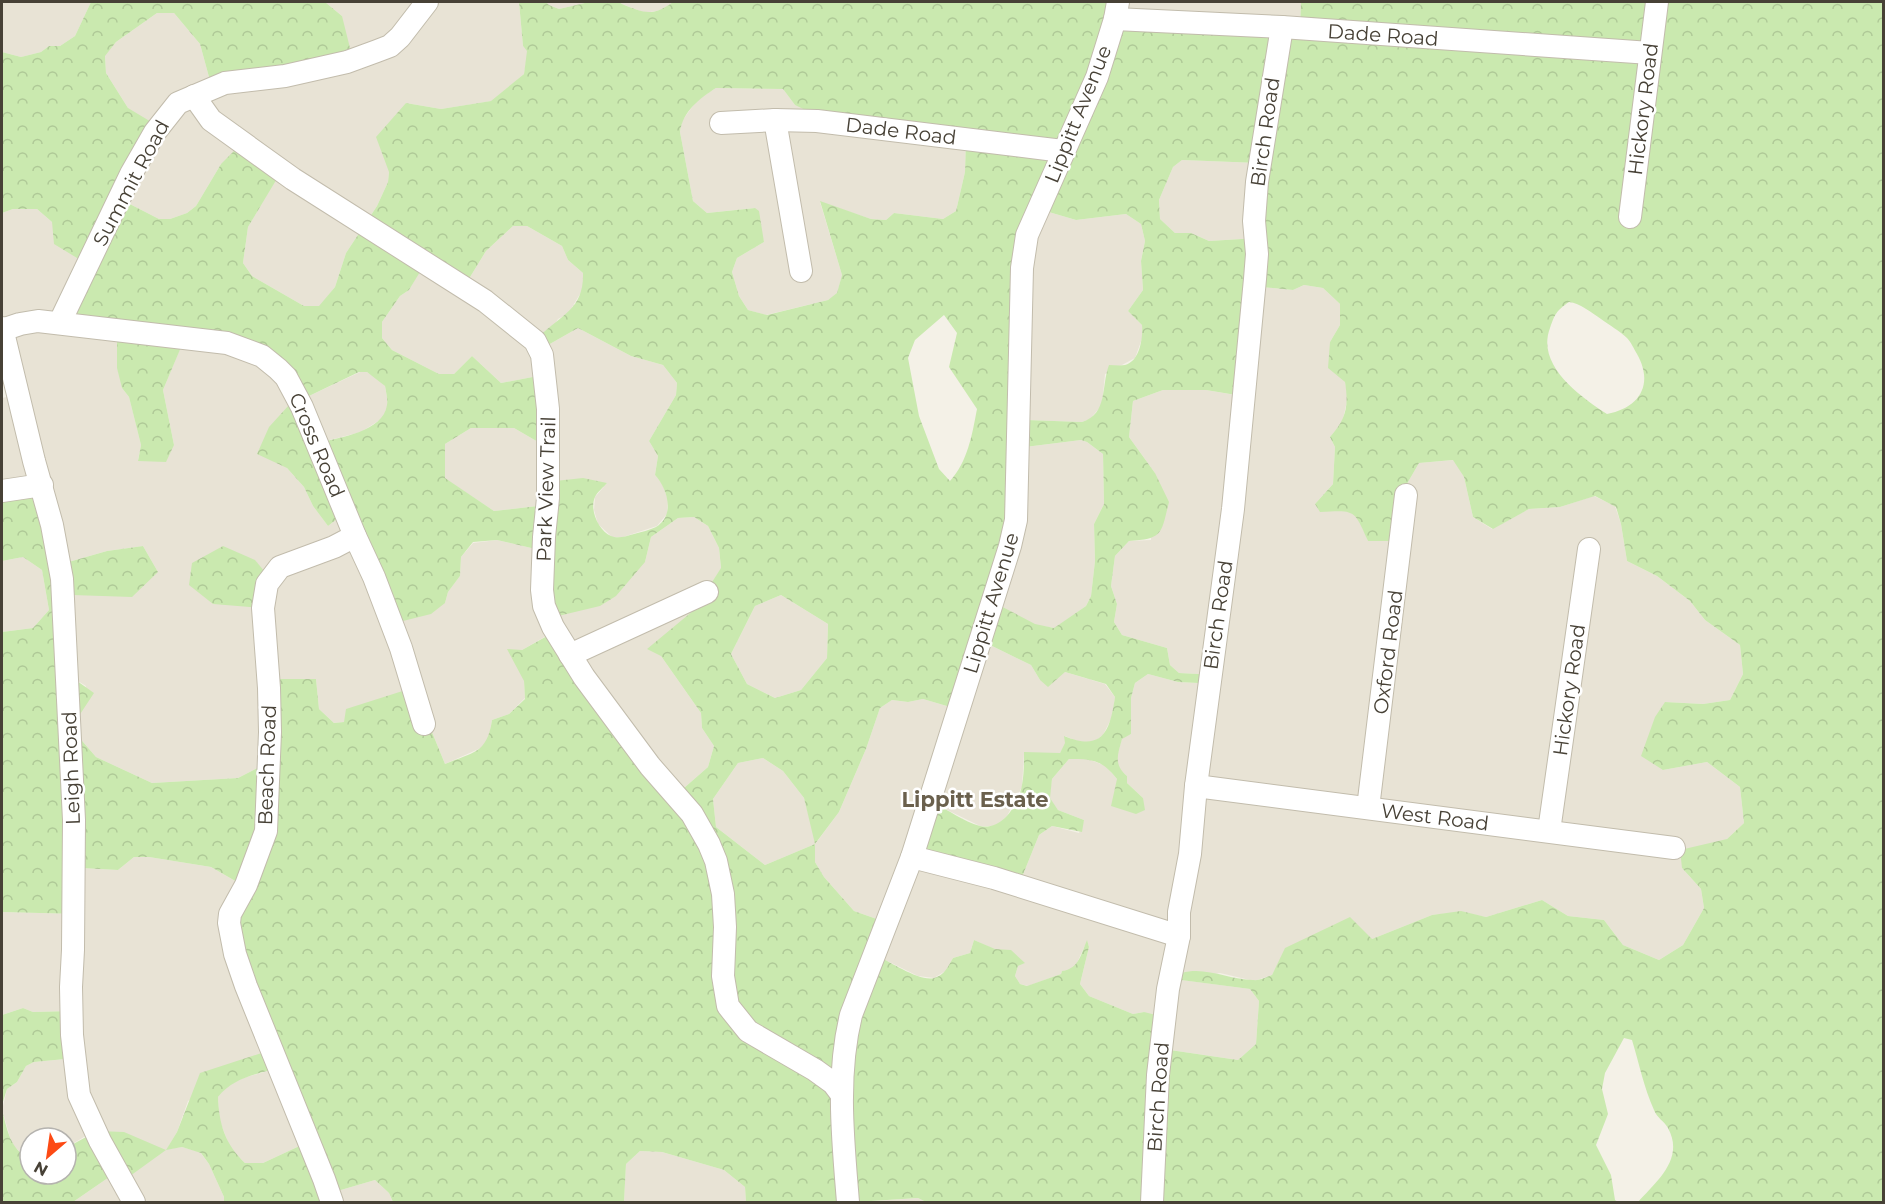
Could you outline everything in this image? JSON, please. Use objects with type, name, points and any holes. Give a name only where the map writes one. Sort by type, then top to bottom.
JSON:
[{"type":"street","name":"Summit Road","points":[[60,322],[131,174],[155,132],[178,103],[225,83],[285,76],[347,62],[390,46],[400,37],[427,2]]},
{"type":"street","name":"Hickory Road","points":[[1630,217],[1657,2]]},
{"type":"street","name":"Dade Road","points":[[1116,10],[1281,27],[1650,53]]},
{"type":"street","name":"Lippitt Avenue","points":[[848,1203],[842,1095],[845,1038],[851,1015],[912,857],[1010,546],[1016,520],[1022,268],[1027,235],[1097,77],[1116,10]]},
{"type":"street","name":"Birch Road","points":[[1152,1203],[1158,1075],[1168,989],[1179,936],[1179,912],[1190,854],[1233,509],[1257,254],[1254,220],[1257,182],[1281,27]]},
{"type":"street","name":"Park View Trail","points":[[194,96],[211,120],[293,179],[485,301],[535,341],[542,355],[548,410],[548,498],[542,590],[544,606],[584,678],[650,766],[692,814],[710,844],[723,894],[725,927],[723,976],[728,1006],[748,1031],[815,1070],[833,1083],[842,1095]]},
{"type":"street","name":"Dade Road","points":[[721,123],[775,120],[817,121],[1063,152]]},
{"type":"street","points":[[775,120],[801,271]]},
{"type":"street","name":"Cross Road","points":[[2,329],[38,321],[60,322],[227,343],[262,356],[286,377],[303,407],[374,577],[401,648],[424,724]]},
{"type":"street","name":"Leigh Road","points":[[2,329],[58,550],[62,579],[69,754],[74,812],[71,1011],[79,1095],[100,1141],[134,1203]]},
{"type":"street","points":[[2,491],[42,486]]},
{"type":"street","name":"Oxford Road","points":[[1368,808],[1406,495]]},
{"type":"street","name":"Beach Road","points":[[332,1203],[246,986],[235,954],[229,923],[230,915],[246,885],[266,831],[269,721],[263,608],[267,584],[280,567],[334,547],[355,536]]},
{"type":"street","name":"Hickory Road","points":[[1549,831],[1589,549]]},
{"type":"street","points":[[570,655],[707,592]]},
{"type":"street","name":"West Road","points":[[1197,786],[1674,848]]},
{"type":"street","points":[[912,857],[994,878],[1179,936]]},
{"type":"shaded area","points":[[2,2],[91,2],[75,36],[60,46],[49,46],[41,52],[21,57],[2,52]]},
{"type":"shaded area","points":[[325,2],[519,2],[523,46],[528,51],[524,74],[492,101],[441,109],[406,103],[388,182],[377,206],[346,253],[335,287],[320,306],[304,306],[252,276],[243,263],[248,227],[283,167],[221,164],[196,206],[187,213],[170,219],[159,219],[122,200],[128,108],[106,73],[105,55],[116,42],[157,13],[174,13],[200,44],[212,88],[342,16]]},
{"type":"shaded area","points":[[546,2],[589,2],[559,9]]},
{"type":"shaded area","points":[[619,2],[673,2],[662,10],[645,13]]},
{"type":"shaded area","points":[[1120,2],[1301,2],[1300,29],[1124,15]]},
{"type":"shaded area","points":[[716,88],[783,89],[795,105],[966,138],[965,172],[956,211],[943,219],[894,213],[886,220],[871,219],[820,202],[842,275],[837,294],[828,300],[766,315],[748,310],[739,296],[732,272],[737,258],[764,242],[754,208],[707,213],[693,201],[680,132],[682,121],[697,100]]},
{"type":"shaded area","points":[[1182,160],[1258,163],[1258,238],[1209,241],[1191,233],[1175,233],[1160,219],[1159,200],[1173,167]]},
{"type":"shaded area","points":[[13,209],[37,209],[52,222],[82,261],[117,328],[122,388],[129,397],[141,445],[138,460],[174,445],[163,390],[187,332],[208,335],[309,396],[360,372],[367,372],[378,379],[385,386],[388,404],[383,418],[361,432],[318,443],[298,395],[285,411],[287,468],[304,487],[313,506],[328,526],[337,519],[445,603],[448,592],[460,576],[461,557],[473,543],[497,540],[544,551],[645,562],[651,537],[678,518],[694,517],[708,526],[719,548],[721,569],[661,656],[701,713],[702,728],[714,746],[708,767],[676,795],[555,631],[522,650],[525,698],[509,714],[492,720],[489,737],[483,747],[445,764],[416,693],[344,722],[334,723],[319,709],[316,679],[269,679],[267,763],[238,778],[152,783],[96,757],[71,728],[86,686],[70,676],[72,595],[158,572],[143,546],[107,551],[65,563],[2,486],[2,398],[21,394],[2,368],[2,213]]},
{"type":"shaded area","points":[[1042,210],[1076,220],[1126,214],[1141,224],[1145,241],[1141,261],[1143,290],[1128,311],[1142,325],[1143,336],[1135,358],[1105,374],[1102,405],[1090,419],[1082,422],[1025,420],[1022,320]]},
{"type":"shaded area","points":[[513,226],[527,226],[562,246],[568,260],[583,273],[583,289],[568,314],[558,319],[541,349],[578,328],[631,356],[663,365],[677,383],[676,395],[649,441],[658,456],[655,475],[662,483],[668,500],[667,514],[657,526],[623,537],[612,537],[598,524],[594,510],[595,497],[607,483],[546,505],[494,511],[444,478],[445,444],[471,428],[514,428],[545,446],[543,375],[501,383],[472,356],[454,374],[439,374],[392,350],[382,338],[382,322],[400,296],[409,290],[425,262],[467,282],[486,251]]},
{"type":"shaded area","points":[[1304,285],[1323,288],[1340,304],[1340,325],[1330,342],[1345,382],[1348,397],[1342,423],[1330,437],[1335,447],[1333,484],[1315,504],[1348,510],[1358,517],[1368,541],[1419,463],[1454,460],[1464,477],[1473,517],[1492,529],[1529,509],[1560,507],[1594,496],[1615,506],[1621,524],[1627,561],[1657,576],[1690,601],[1705,620],[1740,645],[1743,674],[1730,700],[1703,704],[1665,702],[1663,770],[1707,762],[1740,787],[1744,823],[1727,839],[1682,868],[1701,889],[1704,908],[1683,945],[1659,960],[1623,945],[1604,920],[1568,916],[1542,900],[1486,917],[1461,912],[1432,915],[1372,939],[1286,948],[1272,975],[1254,981],[1220,973],[1182,980],[1250,989],[1259,1001],[1256,1044],[1238,1060],[1170,1050],[1144,1012],[1133,1014],[1089,996],[1080,984],[1089,947],[1087,941],[1076,965],[1071,970],[1062,971],[1061,974],[1028,986],[1020,984],[1015,976],[1018,966],[1024,963],[974,940],[970,953],[953,958],[947,970],[934,978],[918,976],[877,956],[888,923],[854,911],[824,877],[815,862],[815,844],[765,865],[716,827],[713,799],[738,763],[763,758],[783,771],[804,798],[816,843],[839,812],[866,749],[880,708],[892,700],[908,702],[923,699],[957,709],[984,642],[1031,665],[1040,680],[1065,672],[1105,684],[1115,697],[1113,715],[1103,735],[1094,742],[1079,742],[1065,736],[1066,743],[1060,753],[1024,753],[1022,787],[1007,816],[996,826],[980,826],[941,807],[1020,882],[1039,835],[1052,826],[1079,833],[1084,820],[1058,810],[1049,798],[1052,779],[1069,759],[1088,759],[1106,766],[1117,779],[1143,798],[1127,783],[1127,776],[1120,770],[1116,760],[1122,738],[1131,734],[1131,698],[1135,683],[1148,674],[1178,682],[1217,684],[1215,675],[1179,673],[1170,665],[1167,648],[1122,635],[1114,622],[1117,604],[1111,586],[1115,556],[1129,541],[1151,540],[1155,473],[1129,437],[1133,401],[1163,390],[1206,390],[1247,397],[1261,287],[1293,290]]},
{"type":"shaded area","points":[[1081,440],[1103,454],[1104,504],[1094,524],[1095,561],[1091,596],[1086,606],[1055,628],[1035,625],[997,604],[1025,447]]},
{"type":"shaded area","points":[[23,557],[42,570],[49,610],[33,628],[2,632],[2,561]]},
{"type":"shaded area","points":[[781,595],[828,624],[827,658],[801,690],[775,698],[747,684],[731,654],[755,606]]},
{"type":"shaded area","points":[[134,857],[149,857],[211,867],[244,886],[276,1046],[188,1101],[177,1132],[167,1149],[182,1147],[200,1152],[209,1164],[224,1197],[224,1202],[73,1202],[118,1171],[92,1132],[78,1141],[78,1126],[18,1126],[18,1150],[12,1144],[2,1110],[7,1089],[17,1082],[26,1066],[34,1062],[76,1058],[72,1011],[33,1012],[23,1008],[2,1015],[2,912],[77,914],[81,868],[118,870]]},
{"type":"shaded area","points":[[278,1068],[308,1142],[263,1163],[245,1163],[231,1150],[219,1119],[218,1097],[225,1088],[240,1079]]},
{"type":"shaded area","points":[[640,1151],[662,1152],[724,1170],[745,1187],[746,1202],[624,1202],[626,1164]]},
{"type":"shaded area","points":[[375,1180],[389,1193],[393,1202],[336,1202],[334,1192]]},
{"type":"shaded area","points":[[918,1198],[926,1202],[861,1202]]},
{"type":"green space","points":[[91,2],[325,2],[342,16],[352,56],[212,88],[200,44],[174,13],[157,13],[116,42],[105,56],[106,73],[128,108],[158,126],[122,200],[159,219],[170,219],[187,213],[196,206],[221,164],[244,141],[284,167],[248,227],[243,263],[252,276],[304,306],[319,306],[335,287],[346,253],[377,206],[388,182],[389,172],[376,137],[406,103],[441,109],[491,101],[524,74],[527,51],[523,46],[519,2],[546,2],[559,9],[589,2],[619,2],[636,10],[654,12],[673,2],[1120,2],[1119,12],[1300,28],[1301,2],[1883,2],[1883,1202],[1638,1202],[1660,1178],[1671,1160],[1673,1150],[1668,1128],[1650,1102],[1632,1040],[1624,1038],[1605,1073],[1602,1089],[1608,1114],[1596,1145],[1611,1175],[1615,1200],[1618,1202],[926,1202],[918,1198],[856,1202],[746,1202],[745,1187],[724,1170],[662,1152],[640,1151],[626,1164],[624,1202],[393,1202],[389,1193],[375,1180],[334,1192],[336,1202],[224,1202],[224,1197],[209,1164],[201,1153],[182,1147],[166,1150],[177,1132],[200,1073],[274,1049],[233,928],[244,886],[211,867],[149,857],[134,857],[118,870],[81,868],[77,914],[2,912],[2,632],[33,628],[49,610],[42,570],[23,557],[2,561],[2,486],[39,481],[65,563],[107,551],[143,546],[158,572],[132,597],[72,595],[70,676],[94,693],[71,728],[96,757],[152,783],[238,778],[267,763],[269,679],[316,679],[319,709],[334,723],[344,722],[346,709],[412,688],[445,764],[471,754],[482,746],[490,731],[492,720],[509,714],[525,699],[524,681],[507,649],[522,650],[556,631],[676,795],[708,767],[714,746],[702,728],[701,713],[661,656],[647,649],[694,610],[721,568],[719,548],[708,526],[694,517],[678,518],[651,537],[645,562],[616,596],[600,606],[554,617],[544,551],[497,540],[473,542],[461,557],[460,576],[448,592],[445,603],[431,614],[391,624],[337,519],[328,526],[313,506],[304,487],[287,468],[257,454],[269,427],[299,394],[258,349],[187,333],[163,390],[174,445],[166,462],[138,461],[141,445],[129,397],[122,388],[117,368],[117,328],[51,314],[82,261],[54,244],[52,222],[37,209],[13,209],[2,213],[2,52],[21,57],[41,52],[49,46],[60,46],[75,36]],"holes":[[[716,88],[783,89],[795,105],[816,115],[966,138],[965,172],[956,211],[943,219],[894,213],[886,220],[871,219],[820,201],[842,275],[837,293],[828,300],[767,315],[748,310],[739,296],[732,272],[737,258],[764,242],[759,211],[755,208],[707,213],[693,201],[680,132],[688,112]],[[1182,160],[1258,163],[1258,238],[1209,241],[1191,233],[1175,233],[1160,219],[1159,200],[1173,167]],[[1042,210],[1076,220],[1126,214],[1141,224],[1145,241],[1141,261],[1143,290],[1128,311],[1142,325],[1140,348],[1130,363],[1109,365],[1100,406],[1096,413],[1082,422],[1026,420],[1031,231]],[[513,226],[527,226],[562,246],[568,260],[583,273],[580,295],[570,310],[540,336],[541,349],[578,328],[631,356],[663,365],[677,383],[676,395],[649,441],[658,456],[655,475],[668,501],[668,509],[662,522],[654,528],[628,536],[611,536],[599,525],[593,508],[596,495],[607,483],[583,478],[555,481],[546,505],[494,511],[445,478],[445,444],[471,428],[514,428],[545,446],[543,375],[501,383],[472,356],[454,374],[439,374],[392,350],[382,338],[382,322],[400,296],[409,290],[426,262],[467,282],[486,251]],[[1304,285],[1323,288],[1340,304],[1340,325],[1330,342],[1328,368],[1345,382],[1347,399],[1343,418],[1330,437],[1335,447],[1333,484],[1315,504],[1320,512],[1347,512],[1356,517],[1368,541],[1395,541],[1404,489],[1419,463],[1453,460],[1464,477],[1473,517],[1493,529],[1529,509],[1560,507],[1595,496],[1616,507],[1627,561],[1657,576],[1690,601],[1705,620],[1740,645],[1743,674],[1730,700],[1703,704],[1665,702],[1655,717],[1641,756],[1663,770],[1707,762],[1740,787],[1744,823],[1727,839],[1680,850],[1682,868],[1701,889],[1704,908],[1683,945],[1659,960],[1623,945],[1604,920],[1568,916],[1542,900],[1486,917],[1461,911],[1432,915],[1372,939],[1350,917],[1285,948],[1272,975],[1262,979],[1244,979],[1200,971],[1182,973],[1181,980],[1250,989],[1259,1001],[1256,1044],[1238,1060],[1170,1050],[1172,1019],[1144,1012],[1133,1014],[1089,996],[1080,984],[1089,947],[1087,940],[1076,964],[1062,971],[1061,974],[1027,986],[1020,984],[1015,976],[1018,966],[1025,963],[1011,950],[995,949],[974,940],[970,953],[953,958],[943,973],[934,978],[921,977],[877,956],[888,923],[854,911],[824,877],[815,862],[815,844],[839,812],[866,749],[880,708],[892,700],[908,702],[923,699],[957,709],[984,642],[1031,665],[1040,680],[1048,687],[1065,672],[1106,684],[1115,697],[1110,720],[1107,728],[1096,740],[1077,740],[1064,736],[1065,743],[1060,753],[1024,752],[1023,781],[1017,800],[1008,814],[995,824],[980,826],[933,804],[917,851],[1020,882],[1039,835],[1052,826],[1082,832],[1084,820],[1058,810],[1050,798],[1052,779],[1069,759],[1096,762],[1112,773],[1117,779],[1111,806],[1136,814],[1145,810],[1143,798],[1127,783],[1127,776],[1118,763],[1122,739],[1131,734],[1131,698],[1135,683],[1148,674],[1178,682],[1218,684],[1217,675],[1179,673],[1170,665],[1167,648],[1122,635],[1114,622],[1117,604],[1111,586],[1115,556],[1129,541],[1155,536],[1162,527],[1169,502],[1155,473],[1129,437],[1133,401],[1163,390],[1206,390],[1248,397],[1261,287],[1293,290]],[[1569,302],[1577,304],[1618,330],[1630,341],[1642,365],[1644,385],[1641,393],[1628,406],[1607,414],[1573,389],[1554,367],[1547,342],[1550,328],[1559,310]],[[944,315],[957,333],[949,367],[977,409],[965,456],[950,481],[939,469],[919,416],[908,358],[915,340]],[[359,372],[367,372],[385,386],[387,405],[378,421],[349,435],[319,443],[309,396]],[[1081,440],[1103,454],[1104,504],[1094,524],[1095,561],[1091,596],[1086,606],[1054,628],[1035,624],[997,604],[1025,447]],[[781,595],[828,624],[827,658],[801,690],[775,698],[747,684],[731,654],[755,606]],[[763,758],[783,771],[804,798],[815,844],[765,865],[716,827],[713,799],[738,763]],[[279,1068],[308,1142],[263,1163],[245,1163],[238,1156],[224,1133],[219,1107],[218,1097],[224,1091],[238,1081]]]},
{"type":"green space","points":[[223,546],[255,560],[270,578],[261,608],[213,604],[189,585],[192,563]]},
{"type":"green space","points":[[23,1008],[33,1012],[72,1011],[76,1058],[34,1062],[26,1066],[17,1082],[7,1089],[2,1105],[2,1015]]},
{"type":"green space","points":[[2,1110],[8,1132],[18,1150],[18,1186],[78,1186],[78,1141],[97,1131],[124,1132],[166,1150],[130,1176],[118,1171],[73,1202],[2,1202]]},
{"type":"district","name":"Lippitt Estate","points":[[975,800]]}]
